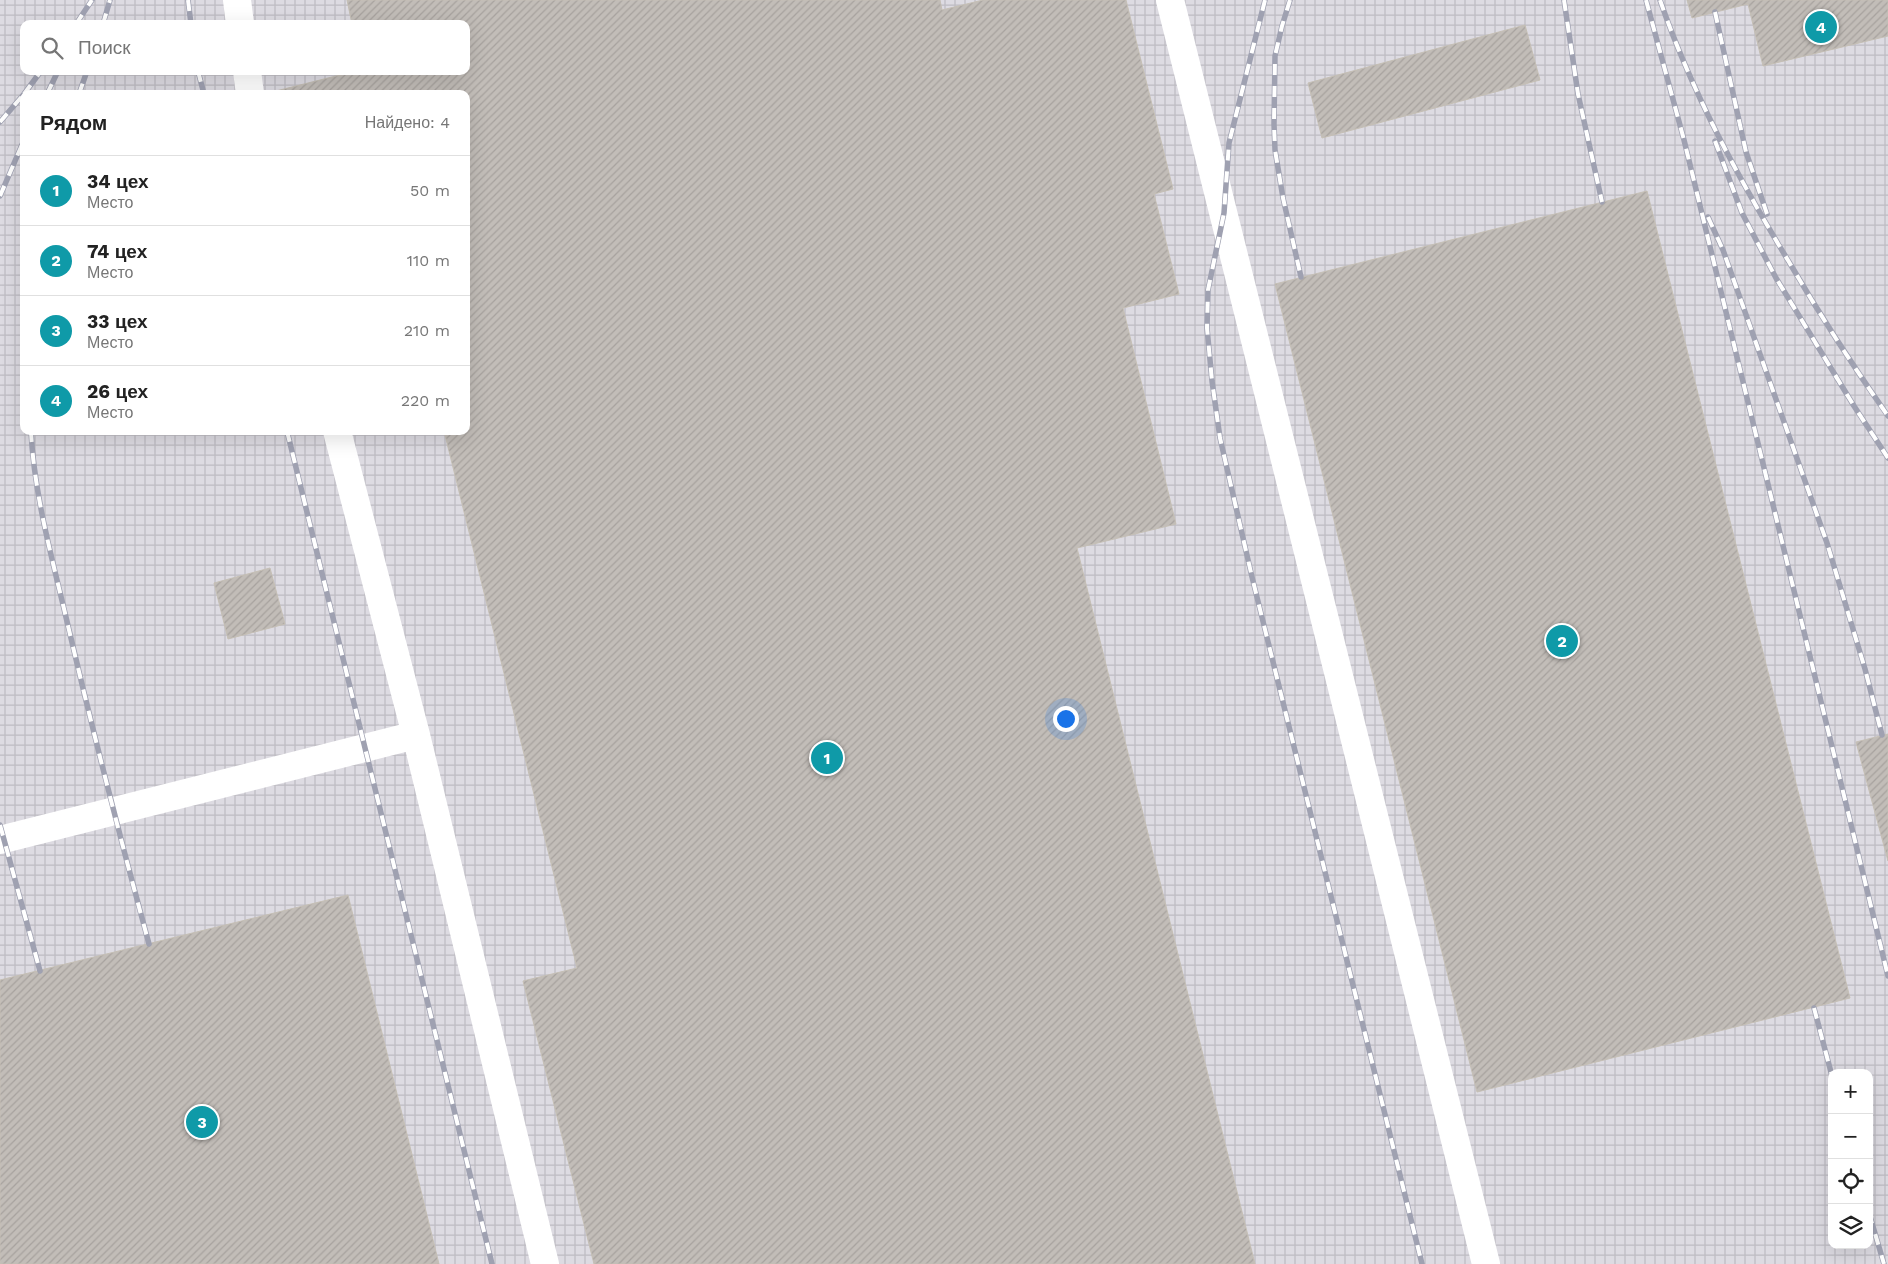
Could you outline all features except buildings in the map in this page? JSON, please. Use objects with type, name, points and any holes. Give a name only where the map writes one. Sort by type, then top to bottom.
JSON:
[{"type":"lane","points":[[237,0],[240,20]]},
{"type":"lane","points":[[1170,0],[1486,1264]]},
{"type":"lane","points":[[248,75],[249,90]]},
{"type":"lane","points":[[338,435],[416,735],[545,1264]]},
{"type":"lane","points":[[0,840],[416,735]]},
{"type":"shaded area","points":[[0,0],[1888,0],[1888,1264],[0,1264]]},
{"type":"railway","points":[[79,20],[92,0]]},
{"type":"railway","points":[[104,20],[110,0]]},
{"type":"railway","points":[[188,0],[190,20]]},
{"type":"railway","points":[[1265,0],[1229,143],[1224,213],[1208,290],[1207,328],[1212,381],[1220,438],[1252,577],[1422,1264]]},
{"type":"railway","points":[[1290,0],[1275,56],[1275,150],[1283,198],[1301,277]]},
{"type":"railway","points":[[1564,0],[1578,94],[1602,202]]},
{"type":"railway","points":[[1646,0],[1684,140],[1888,976]]},
{"type":"railway","points":[[1660,0],[1702,102],[1770,231],[1849,359],[1888,416]]},
{"type":"railway","points":[[1715,12],[1746,152],[1767,214]]},
{"type":"railway","points":[[27,90],[38,75]]},
{"type":"railway","points":[[49,90],[56,75]]},
{"type":"railway","points":[[80,90],[86,75]]},
{"type":"railway","points":[[199,75],[203,90]]},
{"type":"railway","points":[[0,122],[20,99]]},
{"type":"railway","points":[[1715,141],[1742,213],[1776,278],[1888,458]]},
{"type":"railway","points":[[0,196],[20,149]]},
{"type":"railway","points":[[1708,217],[1723,250],[1827,543],[1865,669],[1882,735]]},
{"type":"railway","points":[[31,435],[39,500],[49,546],[95,738],[149,944]]},
{"type":"railway","points":[[288,435],[492,1264]]},
{"type":"railway","points":[[0,825],[40,971]]},
{"type":"railway","points":[[1814,1008],[1830,1069]]},
{"type":"railway","points":[[1873,1227],[1884,1264]]},
{"type":"place","name":"26 цех","points":[[1821,27]]},
{"type":"place","name":"74 цех","points":[[1562,641]]},
{"type":"place","name":"34 цех","points":[[827,758]]},
{"type":"place","name":"33 цех","points":[[202,1122]]}]
